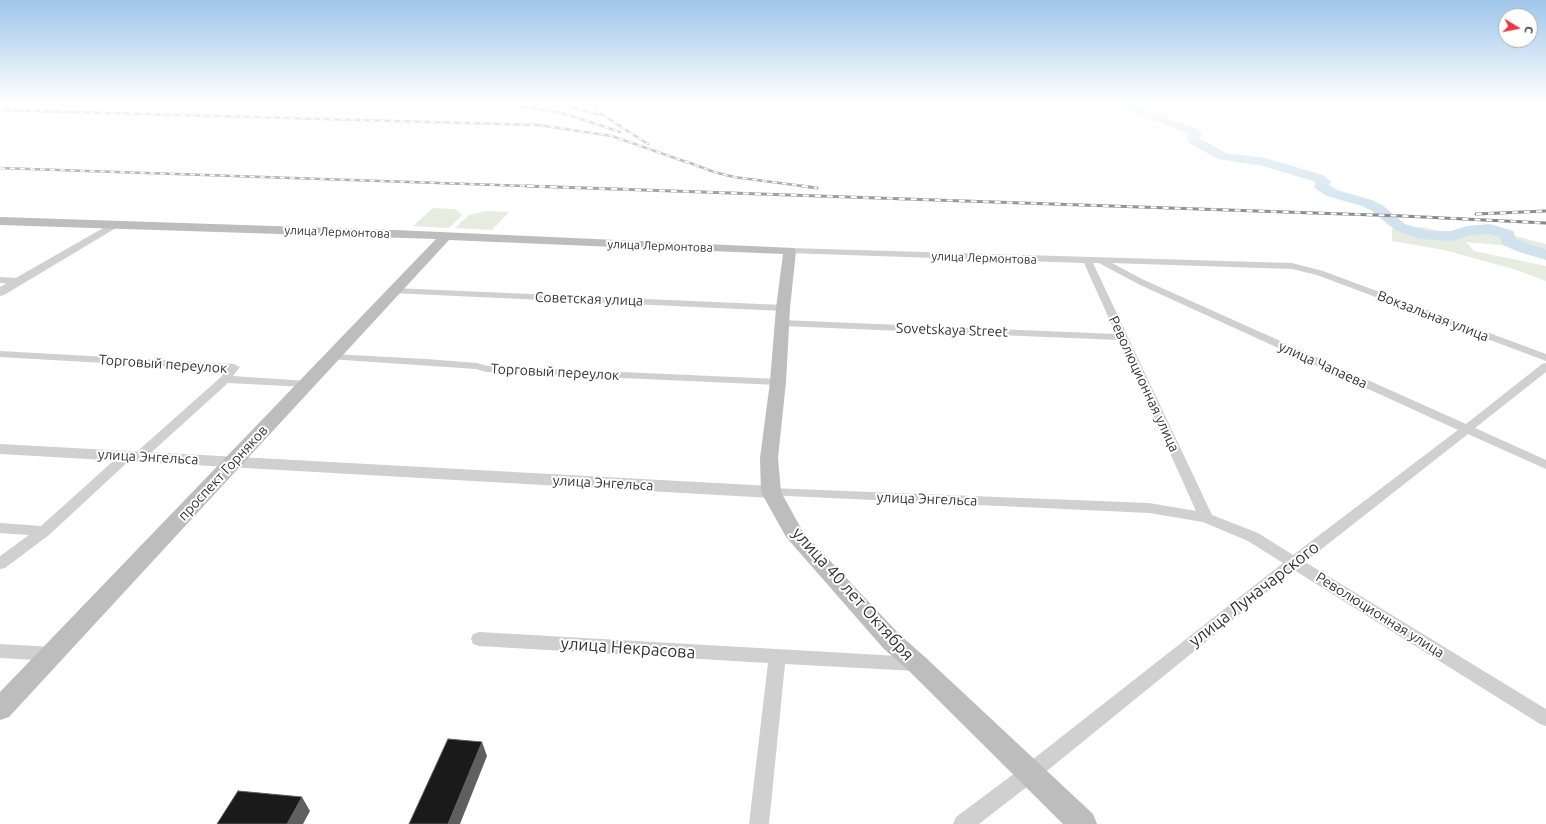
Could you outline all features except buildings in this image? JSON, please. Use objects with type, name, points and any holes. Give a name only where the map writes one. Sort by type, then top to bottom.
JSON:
[{"type":"main road","name":"улица Лермонтова","points":[[0,221],[112,226],[446,236],[790,251]]},
{"type":"main road","name":"проспект Горняков","points":[[0,709],[446,236]]},
{"type":"main road","name":"улица 40 лет Октября","points":[[790,251],[778,382],[769,458],[771,492],[796,537],[891,641],[917,664],[1083,824]]},
{"type":"street","points":[[0,292],[112,226]]},
{"type":"street","name":"улица Лермонтова","points":[[790,251],[1292,266],[1320,273]]},
{"type":"street","name":"Революционная улица","points":[[1094,261],[1122,337],[1206,518],[1253,537],[1546,718]]},
{"type":"street","name":"улица Чапаева","points":[[1094,261],[1546,465]]},
{"type":"street","name":"Вокзальная улица","points":[[1320,273],[1546,358]]},
{"type":"street","points":[[0,280],[18,281]]},
{"type":"street","name":"Советская улица","points":[[394,291],[783,315]]},
{"type":"street","name":"Sovetskaya Street","points":[[783,315],[1122,337]]},
{"type":"street","name":"Торговый переулок","points":[[0,354],[234,367],[225,379]]},
{"type":"street","name":"Торговый переулок","points":[[333,357],[477,366],[486,369],[778,382]]},
{"type":"street","name":"улица Луначарского","points":[[963,824],[1030,773],[1294,562],[1467,430],[1546,366]]},
{"type":"street","points":[[0,564],[44,531],[225,379]]},
{"type":"street","name":"Торговый переулок","points":[[225,379],[307,384]]},
{"type":"street","name":"улица Энгельса","points":[[0,449],[771,492],[1149,508],[1206,518]]},
{"type":"street","points":[[0,528],[44,531]]},
{"type":"street","name":"улица Некрасова","points":[[479,639],[778,658],[917,664]]},
{"type":"street","points":[[0,651],[53,654]]},
{"type":"street","points":[[759,824],[778,658]]},
{"type":"shaded area","points":[[433,208],[455,209],[462,215],[449,228],[413,226]]},
{"type":"shaded area","points":[[486,211],[509,212],[492,230],[455,228],[469,215]]},
{"type":"shaded area","points":[[1422,227],[1443,232],[1480,227],[1546,244],[1546,256],[1511,246],[1466,242],[1474,251],[1546,266],[1546,281],[1517,270],[1444,250],[1392,241],[1392,229]]},
{"type":"waterway","points":[[1194,140],[1223,156],[1265,162],[1318,178],[1324,182],[1321,186],[1332,193],[1367,203],[1377,208],[1400,227],[1425,236],[1453,236],[1467,231],[1490,229],[1507,234],[1509,242],[1525,249],[1546,255]]},
{"type":"railway","points":[[625,140],[689,163]]},
{"type":"railway","points":[[642,140],[648,144]]},
{"type":"railway","points":[[685,161],[714,172],[734,177],[810,187]]},
{"type":"railway","points":[[0,168],[556,187]]},
{"type":"railway","points":[[527,186],[1403,216],[1546,223]]},
{"type":"railway","points":[[802,186],[817,188]]},
{"type":"railway","points":[[1476,214],[1546,211]]}]
